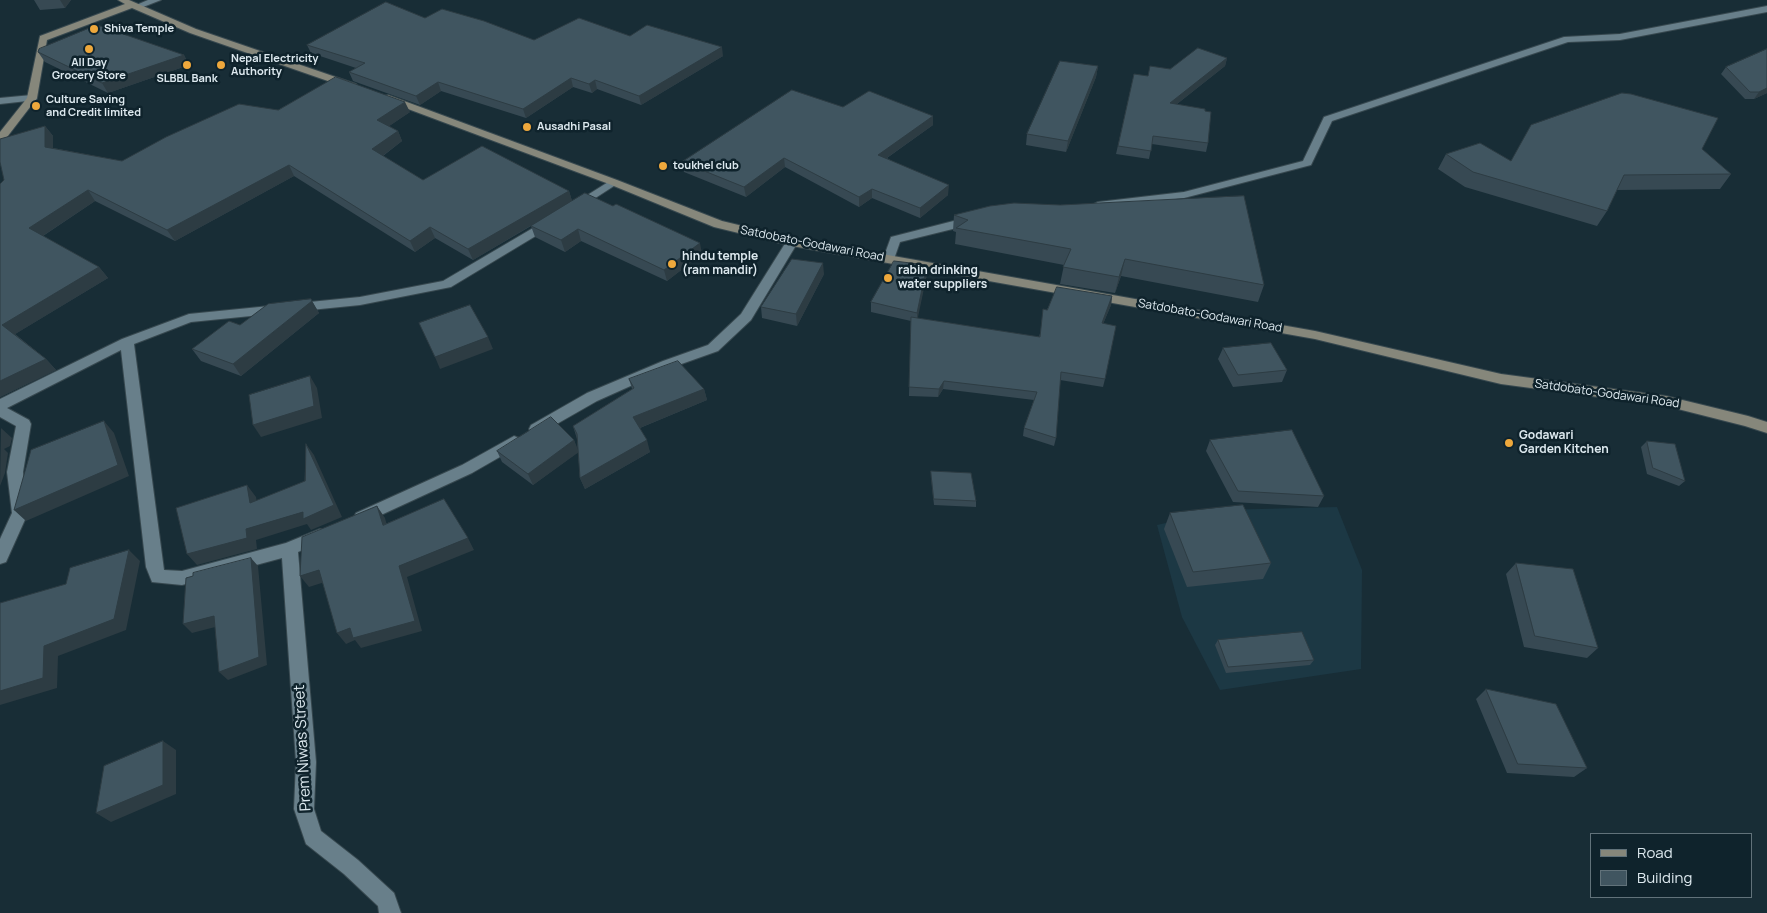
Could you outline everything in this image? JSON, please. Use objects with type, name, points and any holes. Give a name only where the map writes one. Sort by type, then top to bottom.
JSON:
[{"type":"street","points":[[0,139],[32,98],[43,38],[130,4],[157,0]]},
{"type":"street","name":"Satdobato-Godawari Road","points":[[130,4],[193,31],[370,92],[613,182],[718,224],[792,242],[1315,335],[1501,379],[1666,401],[1748,421],[1767,428]]},
{"type":"street","points":[[1086,206],[1184,195],[1307,163],[1328,120],[1567,39],[1620,37],[1767,9]]},
{"type":"street","points":[[0,101],[32,98]]},
{"type":"street","points":[[0,405],[127,342],[189,318],[360,301],[447,284],[613,182]]},
{"type":"street","points":[[889,259],[895,240],[988,217]]},
{"type":"street","points":[[127,342],[154,567],[158,577],[182,578],[290,548],[339,527],[467,469],[592,397],[668,364],[713,348],[746,317],[792,242]]},
{"type":"street","points":[[0,410],[24,424],[15,472],[20,513],[0,557]]},
{"type":"street","name":"Prem Niwas Street","points":[[290,548],[306,762],[304,809],[313,837],[352,867],[386,900],[390,913]]},
{"type":"shaded area","points":[[1337,507],[1362,570],[1361,669],[1220,690],[1182,617],[1157,525],[1222,510]]},
{"type":"building","points":[[386,2],[425,18],[442,9],[484,21],[534,40],[579,18],[630,36],[647,25],[722,47],[639,96],[595,80],[589,84],[571,78],[523,109],[438,82],[416,96],[349,72],[365,63],[307,45]]},
{"type":"building","points":[[97,25],[184,55],[102,83],[38,52],[39,49]]},
{"type":"building","points":[[1198,48],[1227,58],[1170,103],[1205,109],[1205,111],[1211,112],[1208,143],[1153,136],[1151,151],[1118,146],[1134,74],[1148,76],[1150,66],[1170,69]]},
{"type":"building","points":[[1767,49],[1767,88],[1759,92],[1750,92],[1726,67]]},
{"type":"building","points":[[1060,61],[1098,66],[1068,141],[1027,134]]},
{"type":"building","points":[[336,77],[405,102],[377,120],[398,131],[372,149],[423,180],[482,146],[569,191],[468,249],[430,227],[410,241],[289,165],[167,230],[88,190],[29,228],[99,267],[2,325],[46,359],[0,381],[0,184],[4,180],[0,162],[0,139],[45,126],[45,147],[122,161],[166,137],[239,104],[278,110]]},
{"type":"building","points":[[792,90],[843,107],[869,91],[933,116],[878,155],[949,185],[920,208],[872,189],[859,197],[784,158],[744,187],[682,162]]},
{"type":"building","points":[[1622,93],[1718,118],[1702,149],[1731,174],[1624,175],[1607,211],[1473,172],[1446,154],[1480,143],[1511,161],[1531,125]]},
{"type":"building","points":[[585,193],[613,206],[616,204],[700,243],[664,270],[578,229],[561,240],[531,226]]},
{"type":"building","points":[[1244,196],[1264,285],[1125,259],[1119,277],[1063,267],[1071,249],[956,228],[968,220],[954,215],[990,206],[1014,203],[1060,205]]},
{"type":"building","points":[[792,259],[823,263],[796,314],[761,307]]},
{"type":"building","points":[[894,261],[927,265],[917,313],[871,302]]},
{"type":"building","points":[[1057,287],[1112,296],[1102,323],[1116,326],[1105,379],[1061,372],[1056,438],[1024,428],[1037,392],[944,381],[939,389],[909,387],[911,317],[1040,337],[1043,309],[1047,310]]},
{"type":"building","points":[[311,299],[312,301],[233,364],[192,349],[229,321],[240,325],[268,304]]},
{"type":"building","points":[[470,305],[488,337],[435,357],[419,323]]},
{"type":"building","points":[[1271,343],[1287,370],[1238,375],[1223,348]]},
{"type":"building","points":[[678,361],[704,389],[633,417],[647,440],[580,478],[577,434],[573,426],[634,388],[629,379]]},
{"type":"building","points":[[310,376],[314,406],[253,425],[249,395]]},
{"type":"building","points":[[551,417],[574,440],[528,474],[497,451]]},
{"type":"building","points":[[104,421],[118,465],[14,510],[31,450]]},
{"type":"building","points":[[1292,430],[1324,496],[1238,491],[1210,440]]},
{"type":"building","points":[[1647,441],[1675,444],[1685,481],[1653,468]]},
{"type":"building","points":[[306,444],[334,505],[303,519],[303,512],[246,529],[247,538],[187,554],[176,508],[247,485],[250,503],[305,481]]},
{"type":"building","points":[[931,471],[971,473],[976,501],[934,499]]},
{"type":"building","points":[[444,499],[468,538],[399,566],[415,621],[353,638],[350,628],[337,633],[319,570],[300,576],[302,537],[377,506],[383,525]]},
{"type":"building","points":[[1243,505],[1271,563],[1193,572],[1170,513]]},
{"type":"building","points":[[129,550],[114,619],[44,646],[43,678],[0,691],[0,603],[66,584],[70,568]]},
{"type":"building","points":[[251,558],[259,657],[219,672],[214,616],[183,624],[186,578],[193,576],[193,573]]},
{"type":"building","points":[[1516,563],[1573,569],[1598,648],[1535,636]]},
{"type":"building","points":[[1302,632],[1314,660],[1228,667],[1218,640]]},
{"type":"building","points":[[1486,689],[1556,704],[1587,768],[1518,764]]},
{"type":"building","points":[[163,741],[163,785],[96,813],[104,766]]},
{"type":"place","name":"Shiva Temple","points":[[94,29]]},
{"type":"place","name":"All Day Grocery Store","points":[[89,49]]},
{"type":"place","name":"SLBBL Bank","points":[[187,65]]},
{"type":"place","name":"Nepal Electricity Authority","points":[[221,65]]},
{"type":"place","name":"Culture Saving and Credit limited","points":[[36,106]]},
{"type":"place","name":"Ausadhi Pasal","points":[[527,127]]},
{"type":"place","name":"toukhel club","points":[[663,166]]},
{"type":"place","name":"hindu temple (ram mandir)","points":[[672,264]]},
{"type":"place","name":"rabin drinking water suppliers","points":[[888,278]]},
{"type":"place","name":"Godawari Garden Kitchen","points":[[1509,443]]}]
